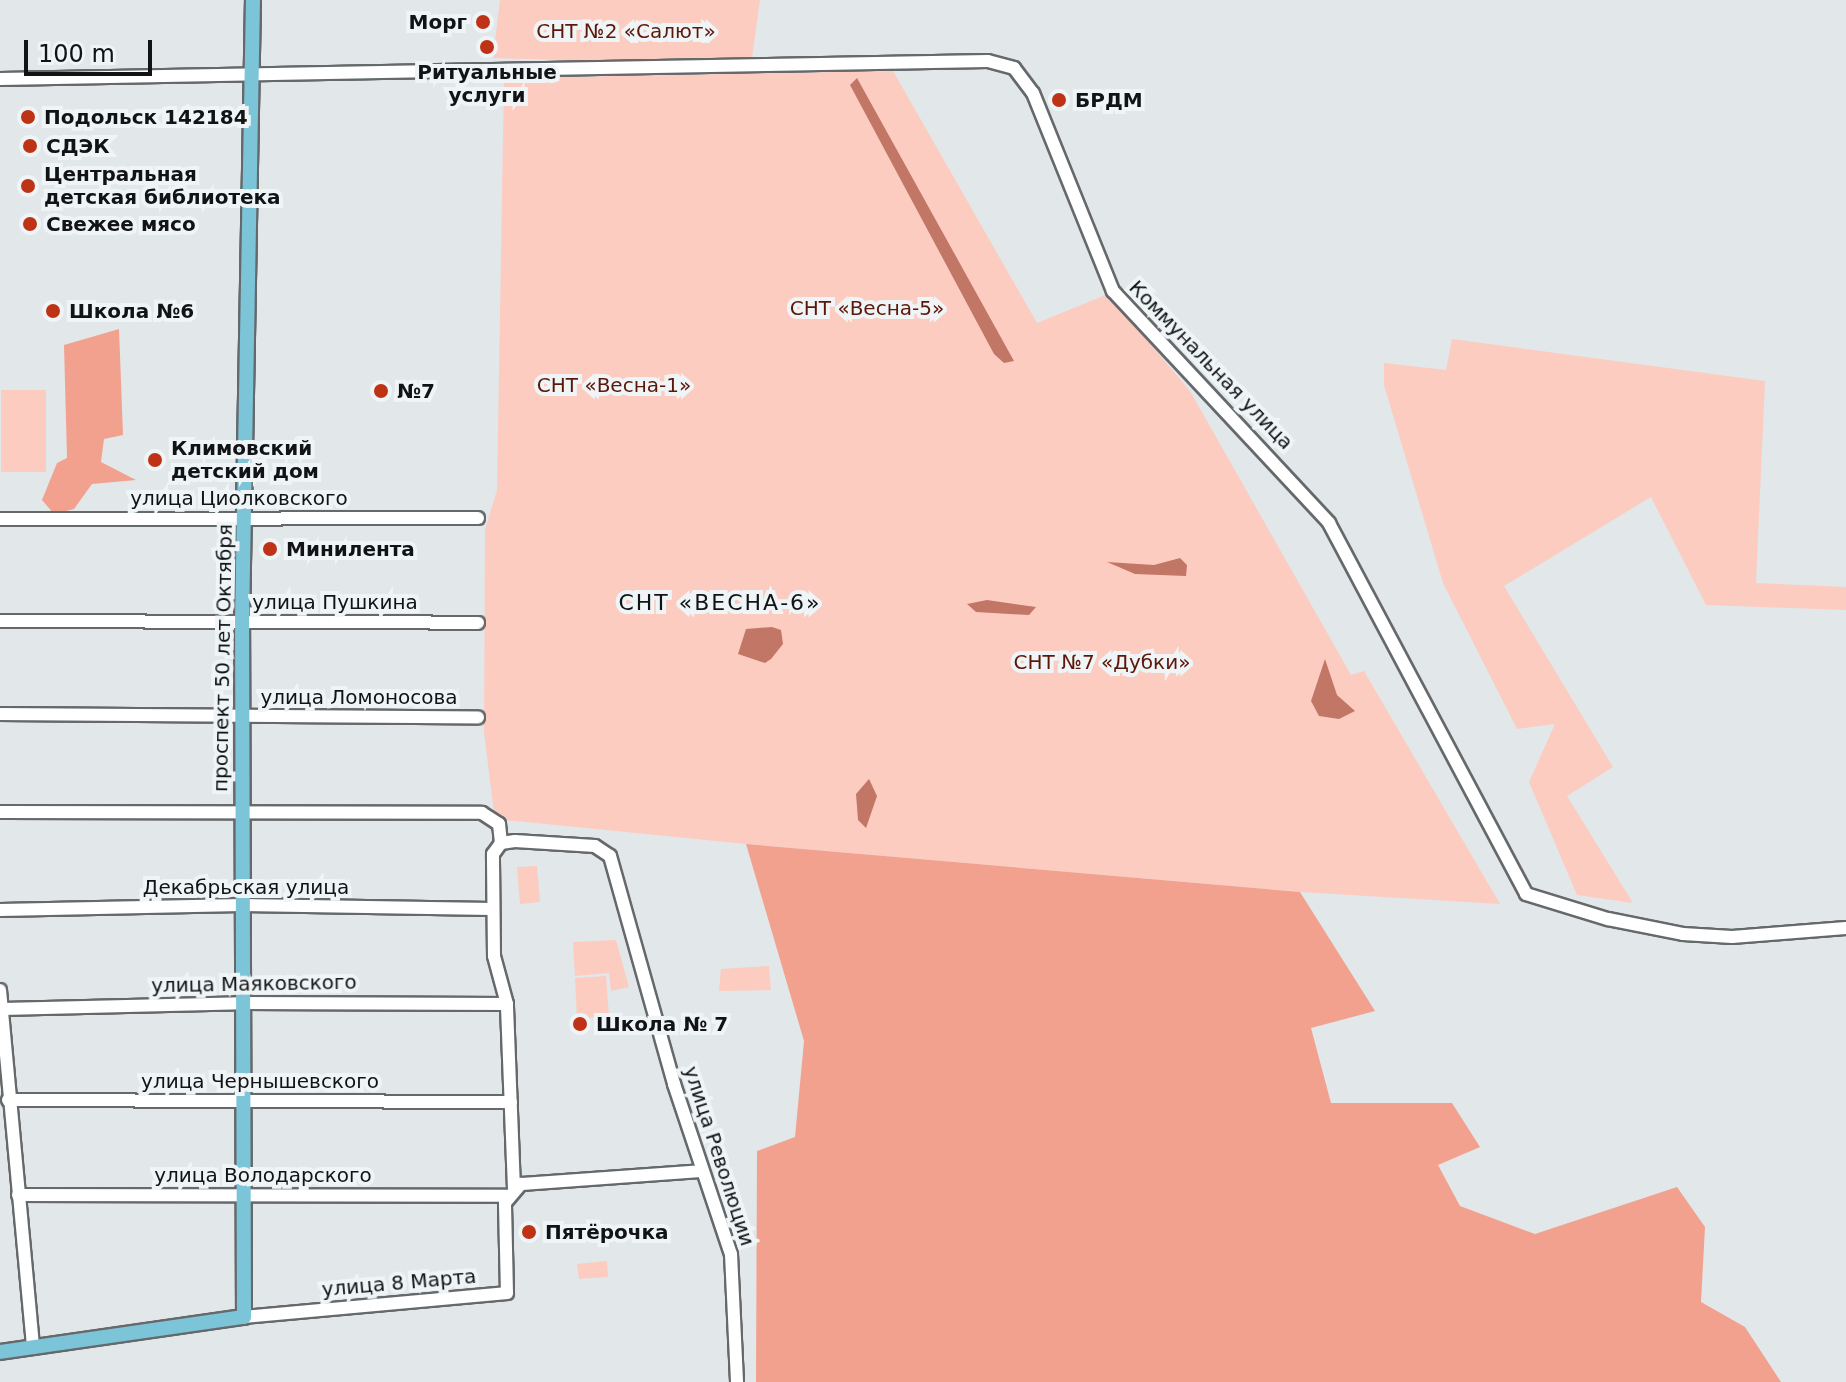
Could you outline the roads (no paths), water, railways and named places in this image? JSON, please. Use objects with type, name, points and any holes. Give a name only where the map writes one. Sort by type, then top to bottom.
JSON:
[{"type":"main road","name":"проспект 50 лет Октября","points":[[244,1317],[241,1194],[242,622],[248,76],[253,0]]},
{"type":"main road","name":"улица 8 Марта","points":[[0,1352],[244,1317]]},
{"type":"street","name":"Коммунальная улица","points":[[0,79],[988,61],[1014,68],[1033,93],[1113,291],[1329,523],[1526,894],[1608,919],[1683,934],[1745,937],[1846,928]]},
{"type":"street","name":"улица Циолковского","points":[[0,519],[478,518]]},
{"type":"street","name":"улица Пушкина","points":[[0,621],[478,623]]},
{"type":"street","name":"улица Ломоносова","points":[[0,714],[478,717]]},
{"type":"street","points":[[0,812],[482,813],[499,824],[508,842],[493,854],[492,909],[494,956],[507,1004],[511,1192]]},
{"type":"street","name":"улица Революции","points":[[508,842],[595,846],[610,856],[702,1171],[731,1254],[737,1382]]},
{"type":"street","name":"Декабрьская улица","points":[[0,910],[242,905],[492,909]]},
{"type":"street","points":[[0,990],[33,1347]]},
{"type":"street","name":"улица Маяковского","points":[[2,1009],[242,1003],[507,1004]]},
{"type":"street","name":"улица Чернышевского","points":[[8,1100],[511,1102]]},
{"type":"street","points":[[511,1192],[521,1184],[702,1171]]},
{"type":"street","name":"улица Володарского","points":[[18,1195],[511,1192]]},
{"type":"street","name":"улица 8 Марта","points":[[244,1317],[507,1293],[511,1192]]},
{"type":"place","name":"Морг","points":[[483,22]]},
{"type":"place","name":"Ритуальные услуги","points":[[487,47]]},
{"type":"place","name":"БРДМ","points":[[1059,100]]},
{"type":"place","name":"Подольск 142184","points":[[28,117]]},
{"type":"place","name":"СДЭК","points":[[30,146]]},
{"type":"place","name":"Центральная детская библиотека","points":[[28,186]]},
{"type":"place","name":"Свежее мясо","points":[[30,224]]},
{"type":"place","name":"Школа №6","points":[[53,311]]},
{"type":"place","name":"№7","points":[[381,391]]},
{"type":"place","name":"Климовский детский дом","points":[[155,460]]},
{"type":"place","name":"Минилента","points":[[270,549]]},
{"type":"place","name":"Школа № 7","points":[[580,1024]]},
{"type":"place","name":"Пятёрочка","points":[[529,1232]]},
{"type":"district","name":"СНТ «ВЕСНА-6»","points":[[720,603]]},
{"type":"park label","name":"СНТ №2 «Салют»","points":[[626,31]]},
{"type":"park label","name":"СНТ «Весна-5»","points":[[867,308]]},
{"type":"park label","name":"СНТ «Весна-1»","points":[[614,385]]},
{"type":"park label","name":"СНТ №7 «Дубки»","points":[[1102,662]]}]
